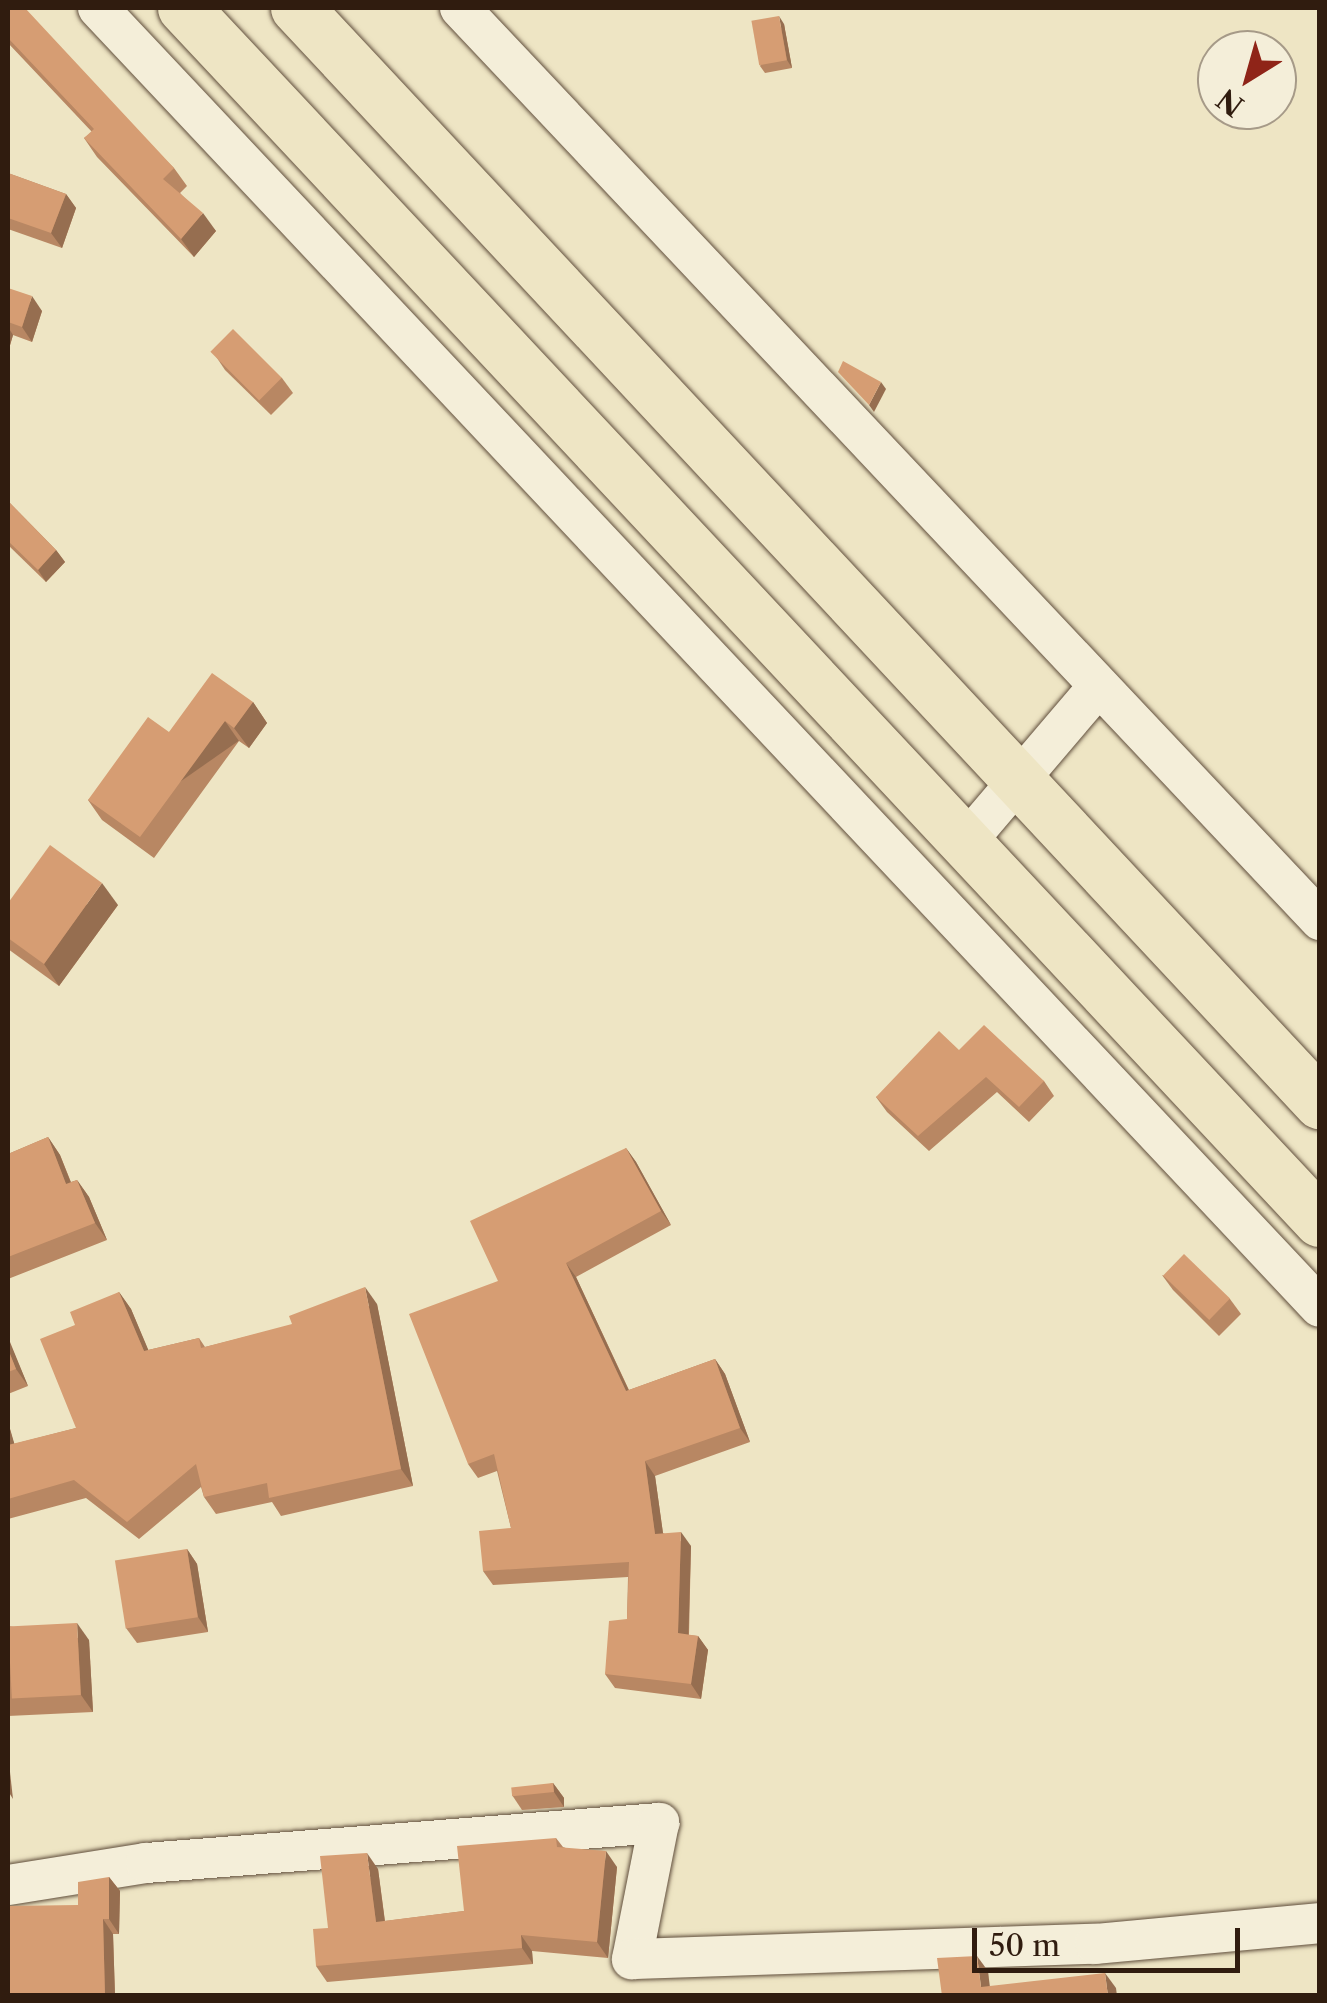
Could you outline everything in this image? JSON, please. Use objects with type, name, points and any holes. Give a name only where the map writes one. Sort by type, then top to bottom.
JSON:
[{"type":"main road","points":[[184,8],[1320,1221]]},
{"type":"main road","points":[[297,8],[1320,1103]]},
{"type":"street","points":[[98,8],[1320,1307]]},
{"type":"street","points":[[460,8],[1096,689],[1320,920]]},
{"type":"street","points":[[965,843],[1096,689]]},
{"type":"street","points":[[8,1885],[146,1863],[659,1822],[632,1959],[1096,1944],[1320,1923]]},
{"type":"building","points":[[8,8],[25,8],[174,168],[163,179],[203,213],[181,239],[84,138],[94,129],[8,38]]},
{"type":"building","points":[[779,16],[787,60],[759,65],[751,21]]},
{"type":"building","points":[[8,173],[66,194],[51,233],[8,218]]},
{"type":"building","points":[[8,288],[32,296],[22,327],[8,322]]},
{"type":"building","points":[[233,329],[282,378],[259,400],[210,352]]},
{"type":"building","points":[[843,361],[881,382],[869,405],[838,372]]},
{"type":"building","points":[[8,501],[56,550],[38,570],[8,541]]},
{"type":"building","points":[[212,673],[253,702],[234,728],[225,721],[140,837],[88,800],[148,717],[169,732]]},
{"type":"building","points":[[50,845],[102,883],[44,964],[8,938],[8,903]]},
{"type":"building","points":[[984,1025],[1044,1081],[1019,1107],[986,1077],[918,1136],[876,1097],[939,1031],[959,1050]]},
{"type":"building","points":[[48,1137],[66,1184],[77,1180],[95,1223],[8,1257],[8,1154]]},
{"type":"building","points":[[626,1148],[661,1211],[566,1263],[626,1391],[715,1359],[740,1428],[645,1461],[655,1534],[681,1532],[678,1633],[698,1636],[691,1684],[605,1674],[609,1621],[627,1619],[629,1562],[483,1571],[479,1531],[511,1528],[494,1454],[468,1464],[409,1314],[498,1281],[470,1221]]},
{"type":"building","points":[[1184,1254],[1230,1298],[1209,1320],[1163,1276]]},
{"type":"building","points":[[365,1287],[401,1469],[269,1498],[267,1483],[204,1497],[196,1464],[127,1522],[74,1480],[8,1499],[8,1445],[76,1428],[40,1339],[75,1325],[70,1312],[119,1292],[144,1351],[199,1338],[201,1348],[292,1324],[289,1316]]},
{"type":"building","points":[[8,1349],[16,1369],[8,1372]]},
{"type":"building","points":[[187,1549],[198,1617],[126,1629],[115,1560]]},
{"type":"building","points":[[77,1623],[81,1695],[12,1699],[8,1627]]},
{"type":"building","points":[[553,1783],[554,1792],[512,1796],[511,1787]]},
{"type":"building","points":[[556,1838],[557,1847],[606,1851],[597,1942],[521,1935],[522,1948],[316,1966],[313,1929],[328,1928],[320,1856],[367,1853],[376,1922],[464,1911],[457,1846]]},
{"type":"building","points":[[109,1877],[109,1919],[103,1919],[105,1996],[8,1996],[8,1906],[78,1905],[78,1882]]},
{"type":"building","points":[[977,1956],[981,1987],[1105,1973],[1108,1996],[942,1996],[937,1958]]}]
